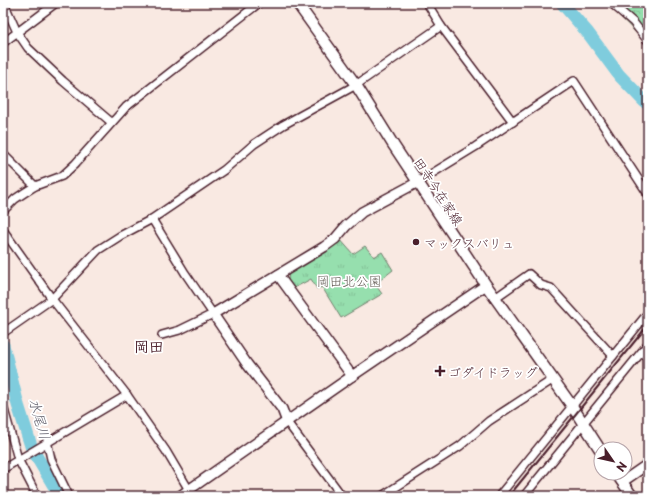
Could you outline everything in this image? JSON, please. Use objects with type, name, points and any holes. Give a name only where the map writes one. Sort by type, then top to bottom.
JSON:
[{"type":"main road","name":"田寺今在家線","points":[[297,3],[356,84],[486,285],[552,380],[572,406],[594,441]]},
{"type":"main road","points":[[622,481],[632,496]]},
{"type":"street","points":[[4,3],[17,32],[28,48],[63,81],[112,122]]},
{"type":"street","points":[[3,43],[56,3]]},
{"type":"street","points":[[3,211],[15,199],[36,186],[62,176],[75,164],[126,107],[259,3]]},
{"type":"street","points":[[427,3],[441,26],[513,122]]},
{"type":"street","points":[[610,3],[633,22],[648,41]]},
{"type":"street","points":[[3,333],[52,299],[98,250],[152,219],[224,170],[254,144],[283,125],[356,84],[441,26]]},
{"type":"street","points":[[162,335],[180,330],[213,314],[324,247],[335,239],[346,226],[362,212],[418,182],[475,148],[574,81],[648,194]]},
{"type":"street","points":[[3,154],[36,186]]},
{"type":"street","points":[[152,219],[185,273],[213,314],[282,409],[287,422],[342,496]]},
{"type":"street","points":[[3,230],[52,299],[127,394],[166,451],[189,490]]},
{"type":"street","points":[[495,298],[529,274],[541,285],[551,288],[613,356]]},
{"type":"street","points":[[278,275],[352,376]]},
{"type":"street","points":[[180,496],[486,285]]},
{"type":"street","points":[[499,496],[648,313]]},
{"type":"street","points":[[524,496],[648,344]]},
{"type":"street","points":[[382,496],[460,446],[489,421],[552,380]]},
{"type":"street","points":[[3,468],[127,394]]},
{"type":"street","points":[[3,406],[18,459],[37,496]]},
{"type":"street","points":[[47,441],[51,459],[69,496]]},
{"type":"street","points":[[633,471],[648,464]]},
{"type":"green space","points":[[607,3],[648,3],[648,45]]},
{"type":"green space","name":"岡田北公園","points":[[339,238],[353,254],[365,246],[374,257],[382,252],[393,270],[375,284],[382,294],[341,318],[322,287],[317,289],[311,279],[294,288],[288,280],[289,271]]},
{"type":"waterway","points":[[562,3],[588,33],[619,75],[648,104]]},
{"type":"waterway","name":"水尾川","points":[[3,345],[18,405],[32,449],[60,496]]},
{"type":"railway","points":[[509,496],[648,325]]},
{"type":"place","name":"マックスバリュ","points":[[416,242]]},
{"type":"place","name":"ゴダイドラッグ","points":[[440,371]]},
{"type":"district","name":"岡田","points":[[149,345]]}]
